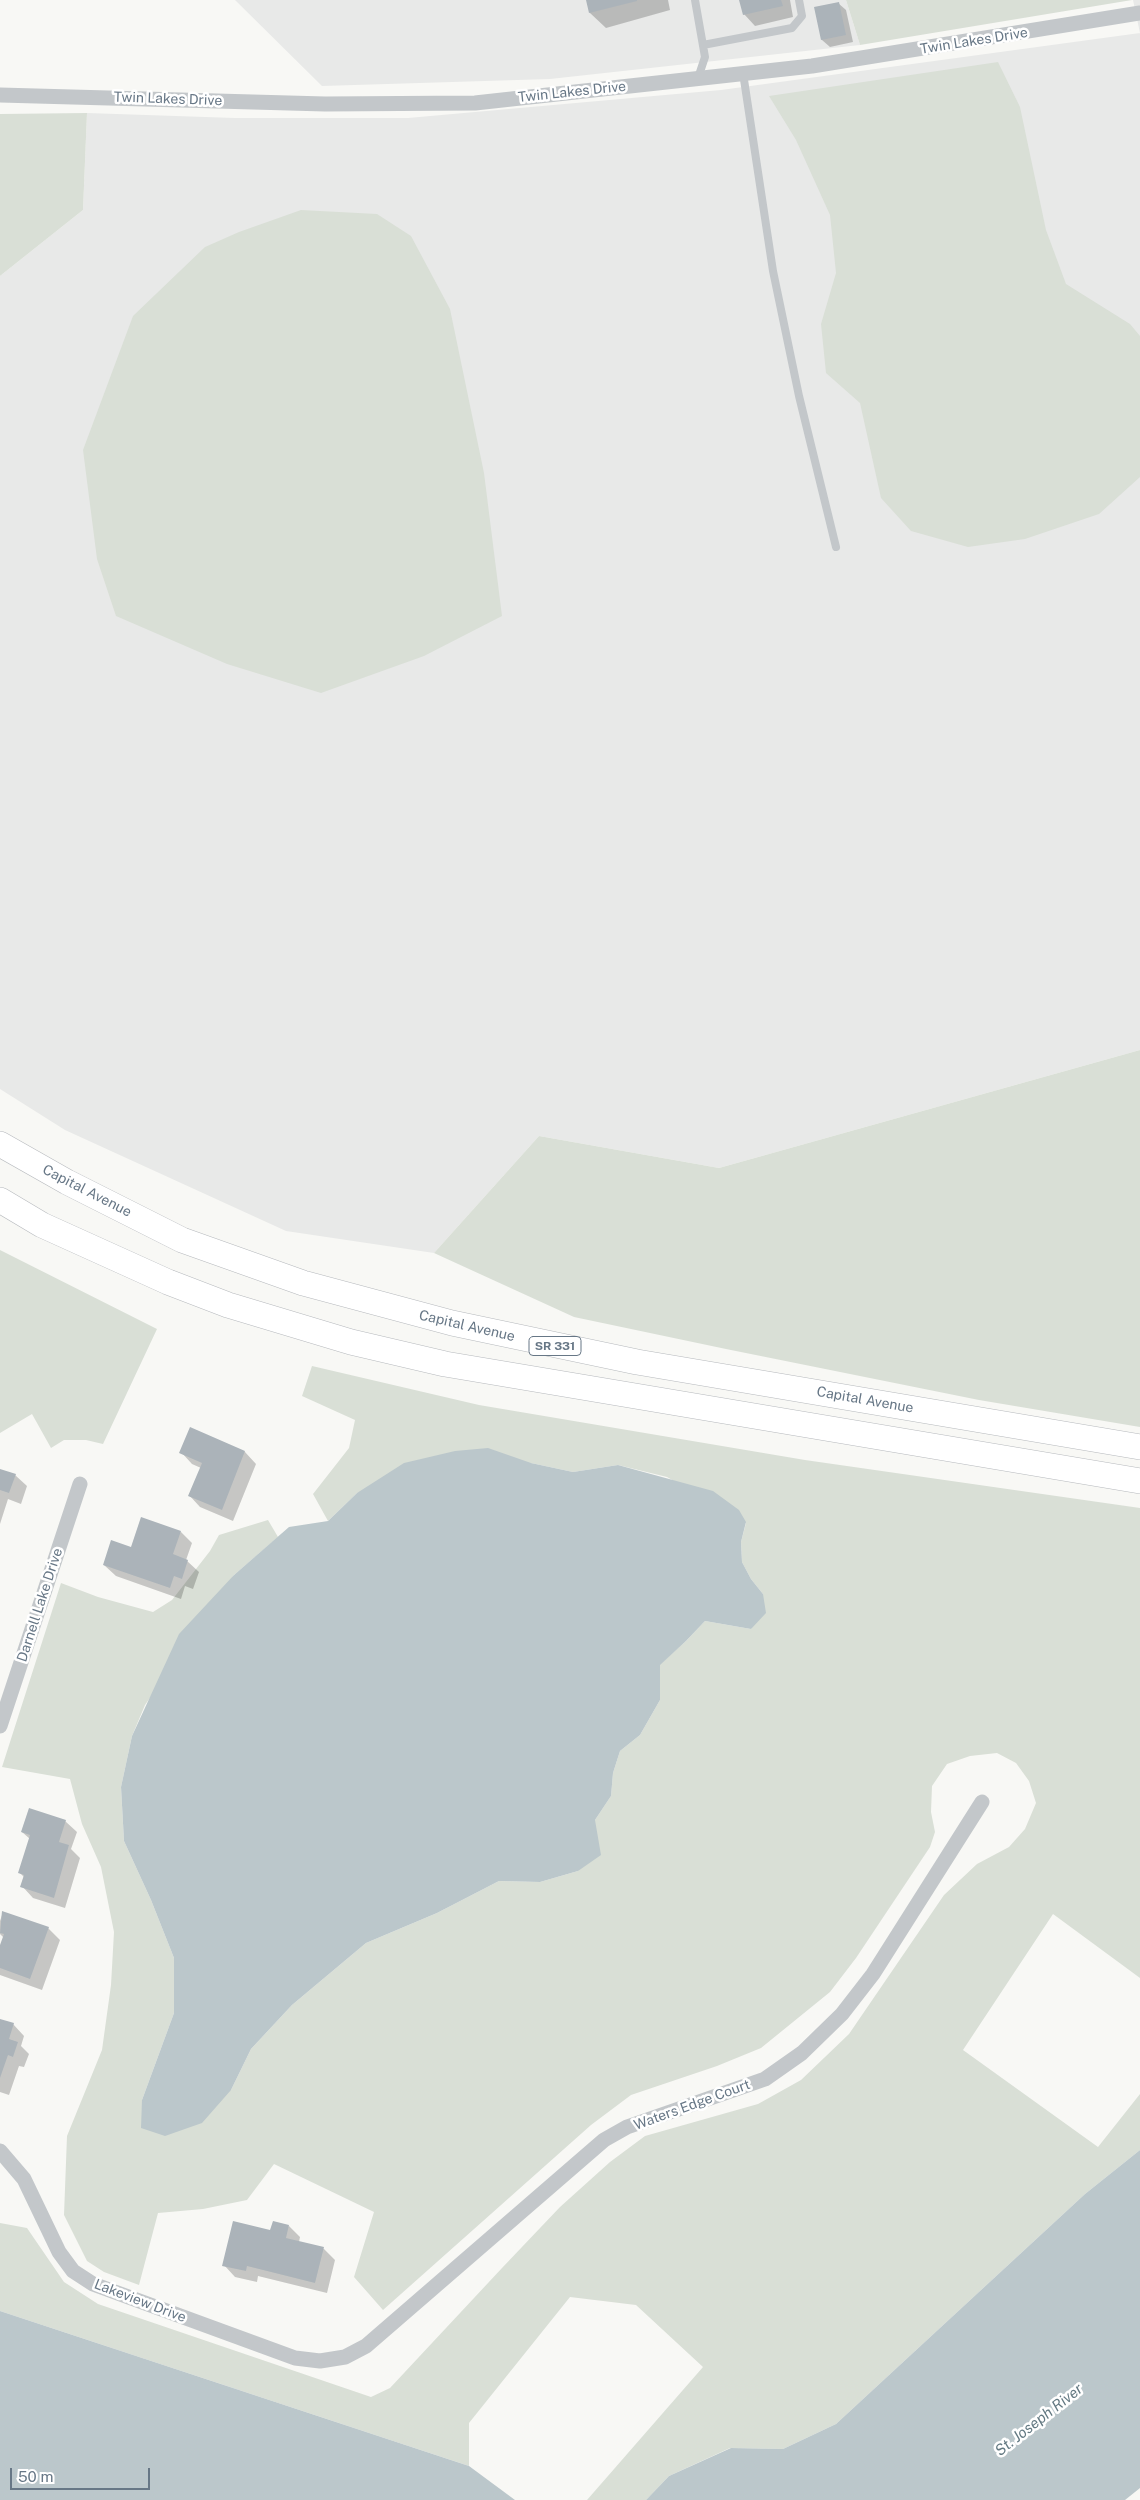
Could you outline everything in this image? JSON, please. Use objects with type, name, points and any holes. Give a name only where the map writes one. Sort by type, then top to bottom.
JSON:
[{"type":"highway","name":"Capital Avenue","points":[[0,1144],[67,1182],[182,1240],[303,1284],[452,1323],[637,1362],[1140,1447]]},
{"type":"highway","points":[[0,1200],[42,1225],[168,1282],[254,1314],[351,1342],[455,1365],[1140,1481]]},
{"type":"street","name":"Twin Lakes Drive","points":[[0,95],[325,104],[475,103],[743,73],[940,46],[1140,13]]},
{"type":"street","name":"Darnell Lake Drive","points":[[0,1726],[80,1484]]},
{"type":"street","name":"Waters Edge Court","points":[[345,2357],[366,2346],[604,2140],[627,2128],[765,2079],[802,2052],[842,2014],[873,1974],[982,1802]]},
{"type":"street","name":"Lakeview Drive","points":[[0,2151],[24,2179],[58,2252],[73,2271],[93,2284],[295,2358],[320,2361],[345,2357]]},
{"type":"lane","points":[[695,0],[705,57],[698,78]]},
{"type":"lane","points":[[703,45],[792,28],[802,16],[799,0]]},
{"type":"lane","points":[[743,73],[773,271],[799,396],[836,547]]},
{"type":"shaded area","points":[[235,0],[846,0],[860,45],[550,79],[322,86]]},
{"type":"shaded area","points":[[846,0],[1132,0],[860,45]]},
{"type":"shaded area","points":[[1133,0],[1140,0],[1140,33]]},
{"type":"shaded area","points":[[1140,33],[1140,1050],[719,1168],[539,1136],[434,1253],[286,1231],[65,1130],[0,1089],[0,276],[83,210],[87,113],[235,118],[408,118],[721,90]]},
{"type":"shaded area","points":[[998,62],[1020,107],[1046,230],[1066,284],[1130,324],[1140,336],[1140,477],[1099,514],[1025,539],[968,547],[911,531],[881,498],[860,403],[826,373],[821,324],[836,273],[830,215],[796,140],[769,96]]},
{"type":"shaded area","points":[[87,113],[83,210],[0,276],[0,114]]},
{"type":"shaded area","points":[[301,210],[377,214],[411,236],[450,309],[484,473],[502,616],[424,656],[321,693],[227,664],[116,616],[97,559],[83,450],[133,316],[205,247],[239,232]]},
{"type":"shaded area","points":[[1140,1050],[1140,1427],[979,1400],[574,1317],[434,1253],[539,1136],[719,1168]]},
{"type":"shaded area","points":[[0,1250],[157,1329],[103,1444],[86,1440],[64,1440],[51,1448],[32,1414],[0,1433]]},
{"type":"shaded area","points":[[312,1366],[479,1405],[805,1460],[1140,1508],[1140,1978],[1053,1914],[963,2050],[1098,2147],[1140,2094],[1140,2150],[1085,2194],[836,2424],[783,2449],[730,2448],[669,2476],[646,2500],[587,2500],[703,2367],[636,2305],[570,2297],[469,2423],[469,2466],[0,2311],[0,2223],[27,2228],[64,2282],[98,2304],[371,2397],[390,2388],[560,2207],[610,2162],[645,2136],[758,2104],[801,2080],[849,2034],[944,1895],[977,1864],[1009,1847],[1025,1829],[1036,1803],[1029,1781],[1016,1763],[997,1753],[970,1756],[947,1764],[932,1786],[931,1812],[935,1832],[930,1847],[856,1958],[830,1992],[761,2048],[717,2066],[631,2095],[591,2125],[383,2310],[354,2277],[374,2212],[274,2164],[247,2200],[203,2209],[158,2213],[139,2285],[104,2272],[87,2261],[64,2215],[67,2136],[102,2050],[111,1985],[114,1932],[101,1867],[82,1824],[70,1779],[2,1767],[61,1583],[98,1597],[153,1612],[172,1600],[210,1551],[219,1535],[268,1520],[278,1537],[234,1575],[145,1705],[132,1736],[121,1787],[124,1841],[151,1900],[174,1958],[174,2013],[142,2100],[231,2090],[251,2049],[292,2005],[366,1943],[437,1913],[499,1881],[540,1882],[578,1871],[595,1820],[611,1796],[613,1773],[620,1751],[640,1735],[660,1700],[659,1665],[705,1621],[751,1629],[763,1594],[751,1579],[742,1562],[741,1542],[746,1523],[667,1477],[618,1465],[573,1472],[531,1463],[357,1493],[328,1521],[313,1494],[349,1448],[355,1420],[302,1396]]},
{"type":"water","points":[[488,1448],[531,1463],[573,1472],[618,1465],[713,1491],[739,1510],[746,1522],[741,1542],[742,1562],[751,1579],[763,1594],[766,1613],[751,1629],[705,1621],[660,1665],[660,1700],[640,1735],[620,1751],[613,1773],[611,1796],[595,1820],[601,1855],[578,1871],[540,1882],[499,1881],[437,1913],[366,1943],[292,2005],[251,2049],[231,2090],[202,2123],[165,2136],[141,2128],[142,2100],[174,2013],[174,1958],[151,1900],[124,1841],[121,1787],[132,1736],[179,1634],[234,1575],[289,1527],[328,1521],[357,1493],[404,1463],[455,1451]]},
{"type":"water","name":"St. Joseph River","points":[[1140,2150],[1140,2488],[1125,2500],[646,2500],[669,2476],[731,2448],[783,2449],[836,2424],[1085,2194]]},
{"type":"water","points":[[0,2311],[469,2466],[515,2500],[0,2500]]},
{"type":"building","points":[[586,0],[637,0],[637,1],[589,13]]},
{"type":"building","points":[[739,0],[781,0],[783,6],[743,15]]},
{"type":"building","points":[[839,2],[846,35],[821,40],[814,7]]},
{"type":"building","points":[[190,1427],[245,1451],[222,1510],[188,1496],[202,1463],[179,1453]]},
{"type":"building","points":[[0,1469],[16,1474],[9,1493],[0,1490]]},
{"type":"building","points":[[141,1517],[181,1531],[173,1554],[188,1560],[182,1579],[174,1576],[170,1588],[103,1565],[111,1540],[131,1547]]},
{"type":"building","points":[[29,1808],[66,1820],[59,1842],[69,1845],[54,1898],[20,1887],[24,1875],[18,1873],[30,1835],[21,1832]]},
{"type":"building","points":[[2,1911],[49,1927],[30,1979],[0,1968],[0,1945],[4,1934],[0,1933]]},
{"type":"building","points":[[0,2019],[14,2023],[9,2039],[18,2042],[13,2057],[8,2055],[0,2078]]},
{"type":"building","points":[[233,2221],[270,2230],[273,2221],[289,2225],[286,2238],[324,2247],[315,2283],[247,2266],[246,2271],[222,2266]]}]
